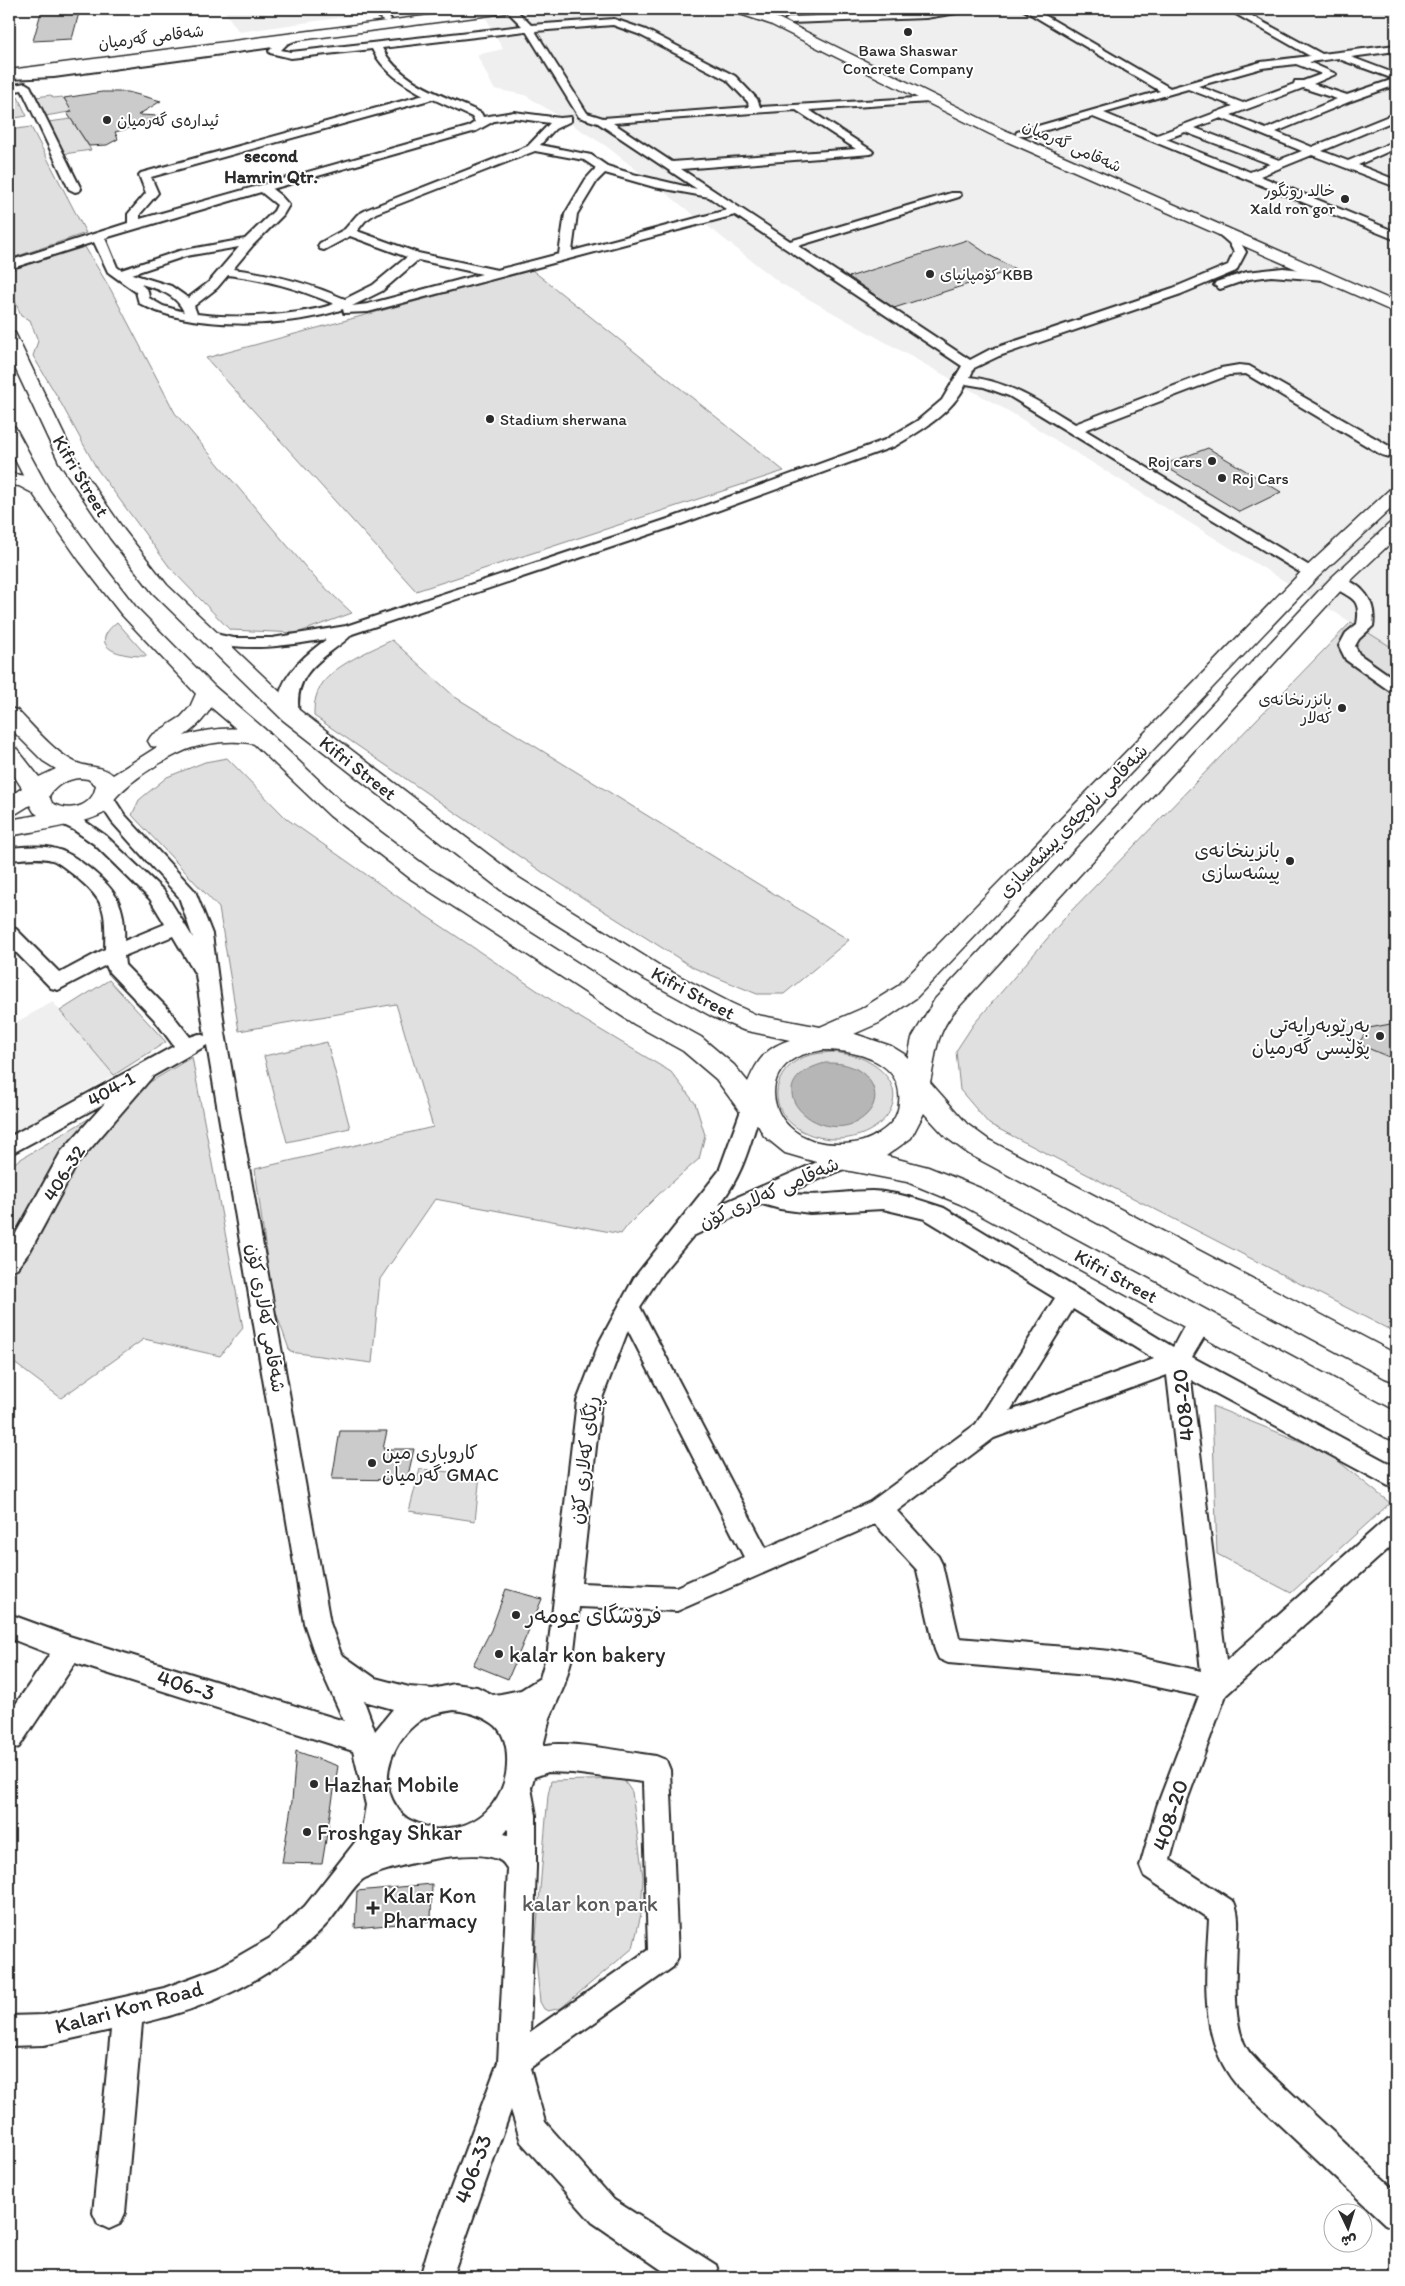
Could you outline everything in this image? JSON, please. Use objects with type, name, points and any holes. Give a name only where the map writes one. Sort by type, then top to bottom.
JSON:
[{"type":"main road","name":"شەقامی گەرمیان","points":[[9,75],[283,41],[356,26],[382,14],[467,9]]},
{"type":"main road","name":"شەقامی گەرمیان","points":[[9,68],[506,9]]},
{"type":"main road","name":"شەقامی گەرمیان","points":[[738,9],[774,22],[929,99],[1117,180],[1238,228],[1396,295]]},
{"type":"main road","name":"شەقامی گەرمیان","points":[[760,9],[790,20],[1221,231],[1396,308]]},
{"type":"main road","name":"Kifri Street","points":[[9,338],[68,462],[138,563],[160,589],[291,715],[408,808],[510,884],[653,973],[722,1010],[752,1023],[825,1039]]},
{"type":"main road","name":"Kifri Street","points":[[9,431],[40,491],[123,604],[207,692],[261,738],[338,811],[419,873],[643,1017],[692,1044],[725,1072],[757,1105]]},
{"type":"main road","points":[[9,478],[24,482],[40,491]]},
{"type":"main road","name":"شەقامی ناوچەی پیشەسازی","points":[[825,1039],[870,1016],[907,992],[1311,573],[1396,494]]},
{"type":"main road","name":"شەقامی ناوچەی پیشەسازی","points":[[912,1085],[924,1039],[944,1006],[1338,582],[1396,528]]},
{"type":"main road","points":[[1311,573],[1338,582]]},
{"type":"main road","points":[[9,808],[40,789],[55,777],[134,754],[179,730],[201,709],[207,692]]},
{"type":"main road","points":[[9,715],[52,756],[80,771],[103,777],[108,784],[107,795]]},
{"type":"main road","points":[[9,828],[92,809],[149,760],[192,740],[226,733],[261,738]]},
{"type":"main road","points":[[10,755],[40,789],[42,807],[63,815]]},
{"type":"main road","points":[[9,785],[10,755]]},
{"type":"main road","points":[[912,1085],[912,1110],[906,1125],[894,1137],[879,1147],[842,1156],[805,1149],[788,1141],[773,1130],[757,1105],[763,1074],[775,1059],[792,1048],[825,1039],[857,1042],[878,1051],[896,1063],[912,1085],[950,1125],[979,1148],[1396,1369]]},
{"type":"main road","name":"Kifri Street","points":[[842,1156],[903,1171],[944,1184],[970,1196],[1396,1427]]},
{"type":"street","points":[[510,9],[529,28],[583,115]]},
{"type":"street","points":[[790,20],[926,15],[962,9]]},
{"type":"street","points":[[1027,9],[1170,92]]},
{"type":"street","points":[[1232,9],[1321,58]]},
{"type":"street","points":[[283,41],[275,52],[291,55],[529,28],[614,22],[642,32],[731,78],[753,101],[755,110]]},
{"type":"street","points":[[375,44],[384,60],[400,76],[432,96],[477,115],[480,122]]},
{"type":"street","points":[[1021,134],[1253,67],[1396,48]]},
{"type":"street","points":[[1339,55],[1396,77]]},
{"type":"street","points":[[1155,139],[1306,85],[1331,74],[1297,61]]},
{"type":"street","points":[[1253,67],[1306,85],[1373,100]]},
{"type":"street","points":[[1267,132],[1353,97],[1396,82]]},
{"type":"street","points":[[1188,86],[1245,107]]},
{"type":"street","points":[[9,91],[26,88],[75,189]]},
{"type":"street","points":[[134,224],[134,214],[152,193],[145,176],[192,163],[212,155],[432,96]]},
{"type":"street","points":[[602,121],[929,99]]},
{"type":"street","points":[[670,166],[867,152],[798,107]]},
{"type":"street","points":[[1094,113],[1396,235]]},
{"type":"street","points":[[534,147],[539,136],[560,121],[583,115],[602,121],[969,365]]},
{"type":"street","points":[[1222,115],[1396,184]]},
{"type":"street","points":[[9,265],[134,224],[472,129],[480,122],[491,118],[510,116],[539,117],[560,121]]},
{"type":"street","points":[[1251,176],[1396,116]]},
{"type":"street","points":[[1374,126],[1389,131]]},
{"type":"street","points":[[1186,128],[1278,164]]},
{"type":"street","points":[[1349,165],[1396,144]]},
{"type":"street","points":[[324,246],[350,232],[361,218],[372,211],[445,184],[534,147],[587,158],[603,168],[669,189],[713,195]]},
{"type":"street","points":[[566,256],[571,214],[592,179],[603,168]]},
{"type":"street","points":[[190,310],[249,242],[279,213],[283,205],[277,198],[262,188]]},
{"type":"street","points":[[788,245],[955,195]]},
{"type":"street","points":[[98,236],[112,269],[142,291],[143,300],[153,308],[190,310],[244,319],[368,308],[736,210]]},
{"type":"street","points":[[210,638],[234,642],[272,643],[349,630],[676,521],[890,443],[922,424],[946,403],[962,380],[969,365],[994,353],[1178,291],[1224,272],[1236,263],[1240,255],[1238,248],[1221,231]]},
{"type":"street","points":[[350,232],[416,256],[497,274]]},
{"type":"street","points":[[120,275],[188,251],[217,245],[249,242]]},
{"type":"street","points":[[319,312],[367,295],[416,256]]},
{"type":"street","points":[[224,271],[270,278],[306,287],[345,304]]},
{"type":"street","points":[[1178,291],[1218,286],[1256,273],[1300,272],[1324,276]]},
{"type":"street","points":[[120,275],[180,295],[190,310]]},
{"type":"street","points":[[1074,429],[1226,371],[1239,369],[1248,370],[1387,452],[1396,455]]},
{"type":"street","points":[[962,380],[1002,387],[1311,573]]},
{"type":"street","points":[[1338,582],[1356,592],[1366,604],[1368,613],[1365,626],[1352,636],[1347,646],[1352,657],[1396,687]]},
{"type":"street","points":[[291,715],[289,696],[294,682],[302,670],[349,630]]},
{"type":"street","name":"شەقامی کەلاری کۆن","points":[[107,795],[118,818],[188,895],[202,934],[215,1033],[275,1371],[308,1575],[318,1623],[330,1661],[354,1710],[364,1741],[376,1793]]},
{"type":"street","points":[[63,815],[100,840],[132,869],[163,903],[206,974]]},
{"type":"street","points":[[9,854],[34,852],[59,856],[93,882],[108,897],[114,913],[116,938],[114,960],[120,973],[161,1014],[186,1047]]},
{"type":"street","points":[[163,903],[168,905],[181,903],[188,895]]},
{"type":"street","points":[[9,934],[58,983],[115,952],[177,927]]},
{"type":"street","name":"404-1","points":[[9,1147],[148,1068],[215,1033]]},
{"type":"street","name":"406-32","points":[[9,1262],[22,1245],[69,1158],[148,1068]]},
{"type":"street","name":"شەقامی کەلاری کۆن","points":[[686,1230],[721,1185],[734,1162],[757,1105]]},
{"type":"street","name":"شەقامی کەلاری کۆن","points":[[686,1230],[842,1156]]},
{"type":"street","points":[[760,1195],[796,1204],[842,1203],[864,1200],[896,1201],[936,1214],[1177,1361],[1396,1479]]},
{"type":"street","name":"ڕێگای کەلاری کۆن","points":[[521,1780],[537,1717],[551,1686],[561,1650],[589,1401],[601,1361],[646,1279],[667,1250],[686,1230]]},
{"type":"street","points":[[985,1432],[1069,1296]]},
{"type":"street","points":[[629,1308],[760,1562]]},
{"type":"street","name":"408-20","points":[[1201,1322],[1177,1361],[1216,1687],[1171,1806],[1154,1866],[1224,1912],[1222,1972],[1226,2034],[1235,2058],[1247,2073],[1396,2213]]},
{"type":"street","points":[[568,1595],[677,1598],[879,1510],[985,1432],[1177,1361]]},
{"type":"street","points":[[879,1510],[929,1564],[948,1650],[1111,1664],[1216,1687],[1396,1526]]},
{"type":"street","name":"406-3","points":[[9,1626],[69,1650],[364,1741]]},
{"type":"street","points":[[9,1737],[69,1650]]},
{"type":"street","points":[[330,1661],[368,1689],[409,1700],[431,1701],[454,1697],[477,1700],[492,1708],[512,1725],[521,1745],[522,1814],[522,1867],[513,2062],[532,2131],[603,2211],[690,2274]]},
{"type":"street","points":[[492,1708],[513,1707],[534,1699],[551,1686]]},
{"type":"street","points":[[431,1701],[408,1713],[389,1732],[377,1755],[376,1793],[393,1826],[414,1840],[494,1844],[512,1850],[522,1867]]},
{"type":"street","points":[[354,1867],[411,1848],[453,1843],[489,1830],[507,1812],[521,1780],[548,1758],[572,1759],[656,1770],[663,1956],[513,2062]]},
{"type":"street","name":"Kalari Kon Road","points":[[9,2031],[44,2030],[164,2003],[226,1980],[280,1948],[315,1916],[366,1851],[377,1823],[376,1793]]},
{"type":"street","points":[[109,2213],[128,2010]]},
{"type":"street","name":"406-33","points":[[436,2277],[448,2238],[513,2062]]},
{"type":"shaded area","points":[[223,9],[369,9],[373,13],[239,32]]},
{"type":"shaded area","points":[[481,9],[1396,9],[1396,650],[1010,412],[780,283],[606,146],[525,95],[494,89],[477,55],[503,49]]},
{"type":"shaded area","points":[[53,1002],[114,1075],[9,1135],[9,1026]]},
{"type":"shaded area","points":[[825,1063],[842,1064],[852,1067],[865,1075],[873,1088],[875,1094],[871,1108],[866,1115],[850,1125],[832,1126],[815,1121],[801,1112],[793,1099],[793,1085],[803,1073]]},
{"type":"green space","points":[[51,95],[53,98],[62,97],[75,111],[45,116],[36,97]]},
{"type":"green space","points":[[18,97],[27,116],[9,119],[9,98]]},
{"type":"green space","points":[[71,119],[91,150],[64,154],[48,122]]},
{"type":"green space","points":[[31,127],[86,233],[9,259],[9,130]]},
{"type":"green space","points":[[85,247],[111,290],[175,413],[314,577],[352,613],[297,633],[230,630],[171,569],[97,469],[33,356],[38,341],[30,320],[21,316],[9,286],[9,270]]},
{"type":"green space","name":"Stadium sherwana","points":[[532,270],[784,471],[416,591],[206,358]]},
{"type":"green space","points":[[117,622],[147,656],[119,653],[111,650],[106,645],[105,639],[108,631]]},
{"type":"green space","points":[[1351,622],[1396,650],[1396,1333],[989,1124],[960,1090],[956,1051],[973,1025],[1070,912]]},
{"type":"green space","points":[[392,640],[455,697],[849,940],[784,994],[757,994],[694,968],[545,874],[314,716],[316,697],[320,687],[327,678],[348,662]]},
{"type":"green space","points":[[227,758],[287,819],[401,899],[559,1005],[671,1072],[695,1103],[705,1135],[699,1159],[659,1194],[621,1234],[435,1199],[380,1279],[372,1363],[290,1352],[273,1304],[255,1169],[433,1127],[396,1004],[239,1031],[219,908],[132,815],[139,800],[167,777],[205,762]]},
{"type":"green space","points":[[109,980],[166,1042],[114,1075],[60,1011]]},
{"type":"green space","points":[[327,1042],[350,1128],[287,1142],[264,1056]]},
{"type":"green space","points":[[833,1052],[856,1056],[869,1062],[884,1074],[892,1086],[894,1099],[890,1112],[881,1123],[853,1137],[835,1139],[812,1135],[793,1125],[780,1110],[777,1092],[778,1084],[788,1068],[796,1061],[805,1057],[818,1053]]},
{"type":"green space","points":[[192,1057],[243,1328],[220,1356],[144,1339],[61,1398],[9,1359],[9,1166]]},
{"type":"green space","points":[[1212,1406],[1327,1452],[1390,1503],[1291,1593],[1217,1554]]},
{"type":"green space","points":[[420,1469],[480,1475],[475,1521],[409,1511]]},
{"type":"green space","name":"kalar kon park","points":[[623,1779],[632,1792],[643,1877],[641,1914],[633,1948],[561,2008],[548,2011],[544,2009],[540,2002],[535,1948],[548,1795],[551,1781]]},
{"type":"building","points":[[42,9],[80,9],[72,39],[33,41]]},
{"type":"building","name":"ئیدارەی گەرمیان","points":[[102,92],[128,92],[161,101],[138,115],[160,116],[161,120],[115,132],[118,139],[107,145],[89,146],[67,113],[72,112],[64,98]]},
{"type":"building","name":"کۆمپانیای KBB","points":[[967,240],[1015,269],[894,308],[849,277]]},
{"type":"building","name":"Roj Cars","points":[[1208,448],[1281,492],[1240,512],[1163,465]]},
{"type":"building","name":"بەڕێوبەرایەتی پۆلیسی گەرمیان","points":[[1396,1023],[1396,1060],[1358,1044],[1369,1028]]},
{"type":"building","name":"کاروباری مین گەرمیان GMAC","points":[[340,1431],[387,1431],[383,1449],[414,1449],[407,1480],[332,1479]]},
{"type":"building","points":[[506,1589],[542,1599],[508,1679],[473,1665],[491,1630]]},
{"type":"building","points":[[296,1751],[338,1766],[322,1864],[282,1863],[292,1801]]},
{"type":"building","points":[[432,1884],[431,1921],[355,1928],[357,1891]]},
{"type":"place","name":"Bawa Shaswar Concrete Company","points":[[908,32]]},
{"type":"place","name":"ئیدارەی گەرمیان","points":[[107,120]]},
{"type":"place","name":"خالد رونگور Xald ron gor","points":[[1345,199]]},
{"type":"place","name":"کۆمپانیای KBB","points":[[930,274]]},
{"type":"place","name":"Stadium sherwana","points":[[490,419]]},
{"type":"place","name":"Roj cars","points":[[1212,461]]},
{"type":"place","name":"Roj Cars","points":[[1222,478]]},
{"type":"place","name":"بانزرنخانەی کەلار","points":[[1342,708]]},
{"type":"place","name":"بانزینخانەی پیشەسازی","points":[[1290,861]]},
{"type":"place","name":"بەڕێوبەرایەتی پۆلیسی گەرمیان","points":[[1380,1036]]},
{"type":"place","name":"کاروباری مین گەرمیان GMAC","points":[[372,1463]]},
{"type":"place","name":"فرۆشگای عومەر","points":[[516,1615]]},
{"type":"place","name":"kalar kon bakery","points":[[499,1654]]},
{"type":"place","name":"Hazhar Mobile","points":[[314,1784]]},
{"type":"place","name":"Froshgay Shkar","points":[[307,1832]]},
{"type":"place","name":"Kalar Kon Pharmacy","points":[[373,1908]]},
{"type":"district","name":"second Hamrin Qtr.","points":[[271,166]]}]
